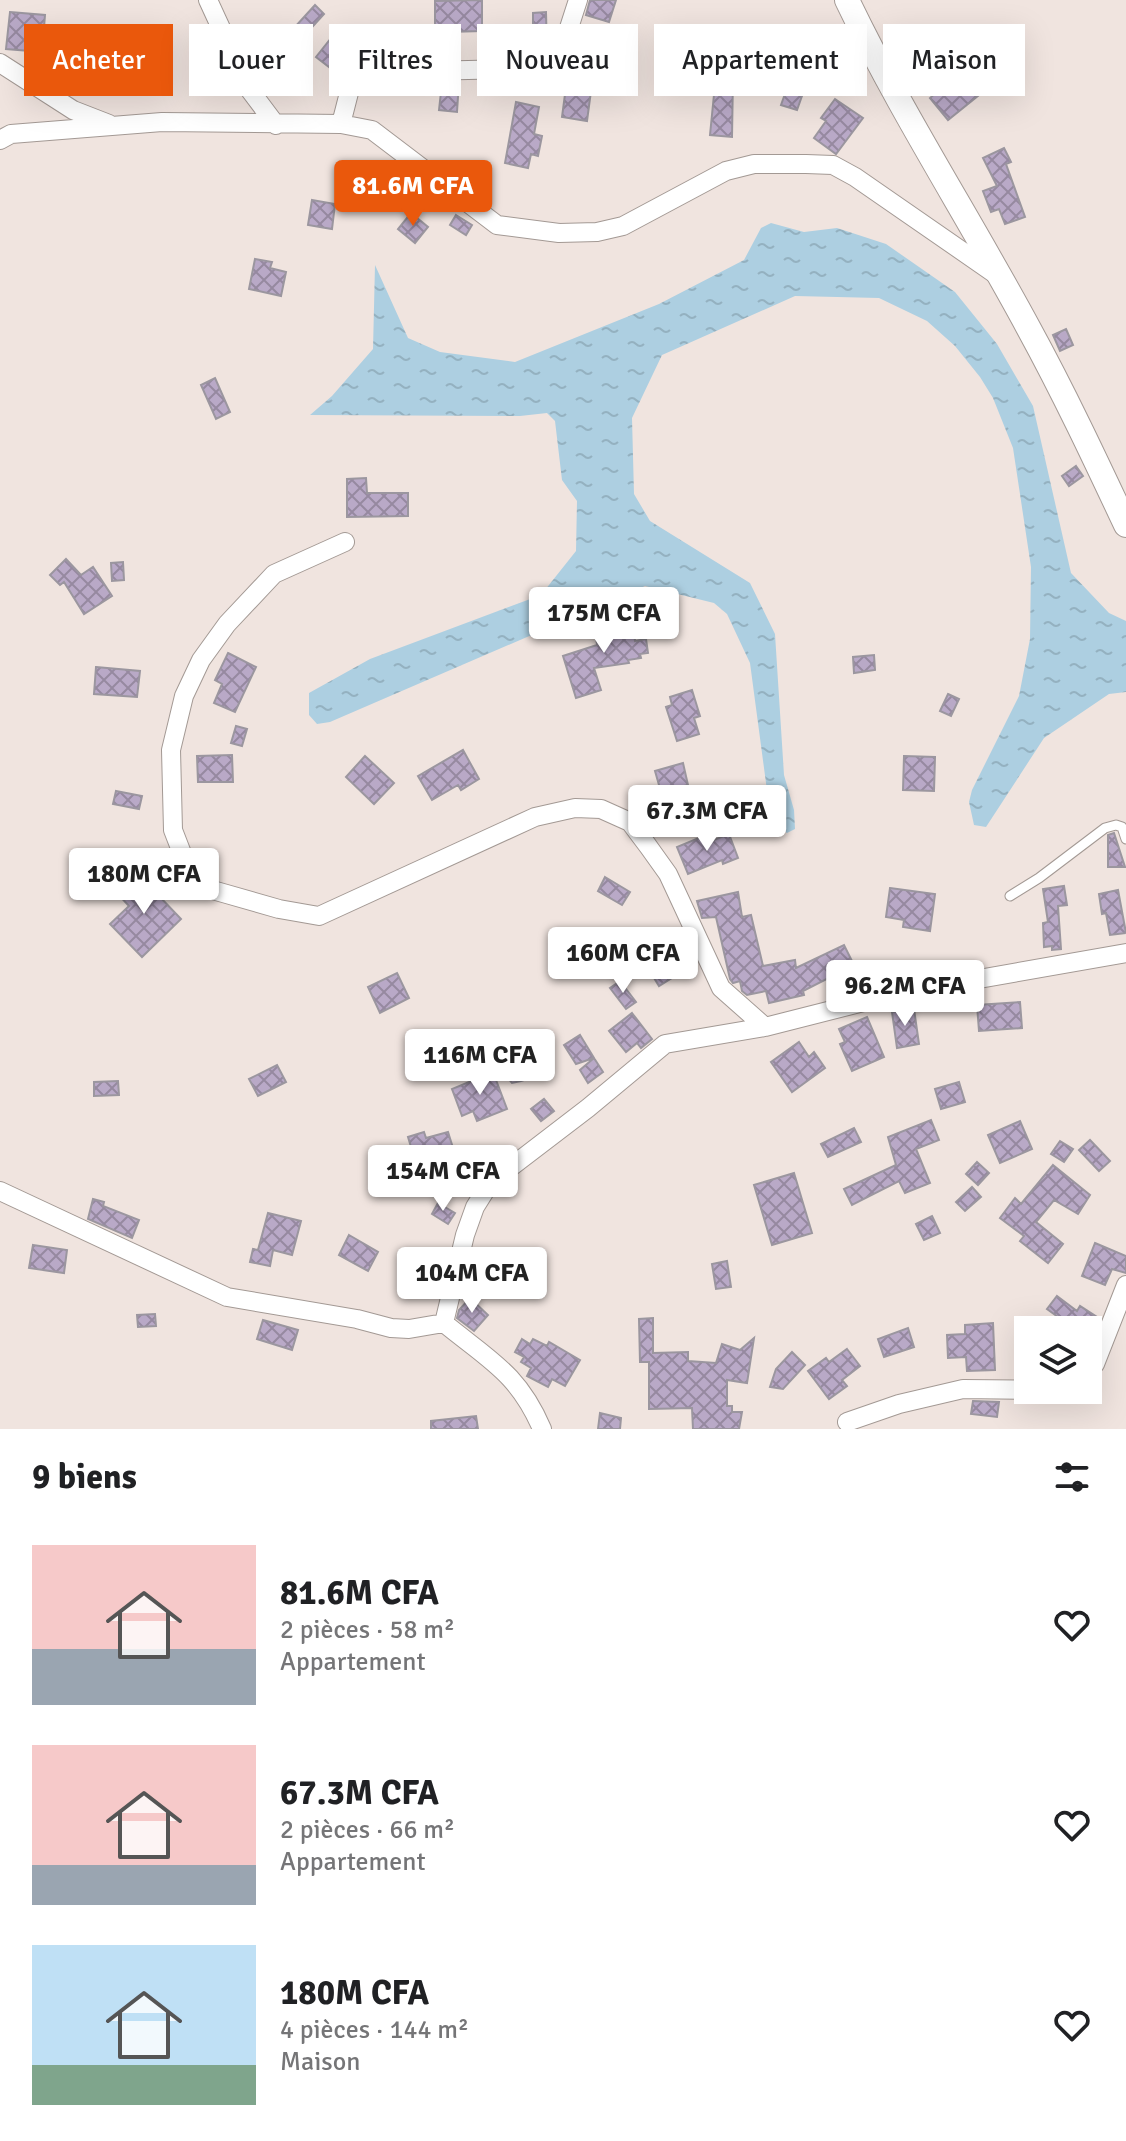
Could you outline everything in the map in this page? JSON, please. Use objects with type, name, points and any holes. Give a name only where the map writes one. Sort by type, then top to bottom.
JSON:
[{"type":"street","points":[[208,0],[249,89],[276,125]]},
{"type":"street","points":[[341,124],[353,77],[384,72],[556,68],[578,0]]},
{"type":"street","points":[[847,0],[883,71],[1079,425],[1126,525]]},
{"type":"street","points":[[0,63],[73,110],[114,126]]},
{"type":"street","points":[[0,140],[11,134],[162,122],[341,124],[372,130],[497,225],[559,233],[597,232],[623,226],[740,166],[833,165],[1000,278]]},
{"type":"street","points":[[345,542],[274,574],[227,624],[201,660],[184,696],[171,750],[173,830],[185,861],[209,889],[279,909],[319,916],[535,817],[575,808],[601,809],[630,822],[668,874],[721,988],[765,1027]]},
{"type":"street","points":[[444,1323],[465,1235],[475,1207],[490,1183],[665,1044],[765,1027],[899,993],[1126,953]]},
{"type":"street","points":[[0,1191],[227,1297],[357,1319],[391,1328],[409,1329],[444,1323],[511,1377],[531,1405],[542,1429]]},
{"type":"street","points":[[1102,1346],[1126,1285]]},
{"type":"street","points":[[847,1422],[899,1404],[963,1389],[1014,1390]]},
{"type":"lane","points":[[1010,896],[1105,828],[1122,827],[1126,839]]},
{"type":"water","points":[[771,223],[804,232],[837,228],[886,244],[955,292],[997,344],[1033,406],[1071,573],[1109,613],[1126,621],[1126,692],[1109,694],[1044,738],[986,827],[974,825],[969,802],[972,790],[1019,696],[1030,639],[1031,567],[1013,448],[993,398],[980,377],[955,346],[927,321],[879,298],[795,296],[662,355],[632,418],[634,494],[650,521],[750,583],[775,634],[784,775],[794,810],[795,829],[787,833],[770,813],[750,663],[727,614],[714,603],[645,586],[330,722],[317,724],[309,715],[309,693],[370,659],[541,595],[576,551],[577,501],[562,480],[555,421],[547,413],[520,416],[310,415],[332,396],[373,349],[375,265],[408,338],[440,352],[515,362],[659,304],[744,260],[761,228]]},
{"type":"building","points":[[482,0],[482,24],[477,24],[477,31],[461,32],[461,24],[435,24],[435,1]]},
{"type":"building","points":[[590,0],[616,0],[609,22],[586,15]]},
{"type":"building","points":[[315,5],[324,14],[313,26],[298,24]]},
{"type":"building","points":[[10,12],[45,15],[44,24],[24,24],[24,50],[6,49]]},
{"type":"building","points":[[546,12],[546,24],[533,24],[533,13]]},
{"type":"building","points":[[329,41],[329,67],[316,57]]},
{"type":"building","points":[[441,96],[458,96],[457,112],[439,110]]},
{"type":"building","points":[[565,96],[590,96],[587,121],[562,117]]},
{"type":"building","points":[[714,96],[733,96],[732,137],[710,135]]},
{"type":"building","points":[[784,96],[802,96],[797,110],[781,105]]},
{"type":"building","points":[[932,96],[978,96],[948,120],[930,98]]},
{"type":"building","points":[[835,99],[863,118],[836,154],[814,138],[826,121],[821,118]]},
{"type":"building","points":[[516,102],[539,107],[534,134],[542,136],[538,156],[531,154],[528,168],[505,163]]},
{"type":"building","points":[[1004,148],[1011,162],[1006,164],[1025,217],[1005,224],[999,209],[991,212],[983,191],[997,186],[983,158]]},
{"type":"building","points":[[312,200],[335,204],[332,229],[308,225]]},
{"type":"building","points":[[411,213],[428,227],[415,243],[398,229]]},
{"type":"building","points":[[456,215],[472,225],[466,235],[450,225]]},
{"type":"building","points":[[255,259],[272,262],[270,268],[286,272],[281,296],[249,289]]},
{"type":"building","points":[[1066,329],[1073,345],[1060,351],[1053,335]]},
{"type":"building","points":[[215,378],[230,412],[216,419],[201,385]]},
{"type":"building","points":[[1076,466],[1083,476],[1069,486],[1062,476]]},
{"type":"building","points":[[366,478],[367,493],[408,493],[408,516],[347,517],[347,479]]},
{"type":"building","points":[[66,559],[81,575],[93,567],[112,596],[84,614],[64,582],[60,585],[50,575]]},
{"type":"building","points":[[123,562],[124,580],[112,581],[111,563]]},
{"type":"building","points":[[632,617],[635,641],[646,639],[648,653],[640,654],[641,658],[628,660],[629,663],[594,668],[601,690],[576,698],[563,656],[597,645],[595,628],[608,626],[607,620]]},
{"type":"building","points":[[228,653],[256,667],[235,712],[214,703],[222,684],[215,680]]},
{"type":"building","points":[[874,655],[875,670],[854,673],[853,657]]},
{"type":"building","points":[[96,667],[140,671],[137,697],[94,694]]},
{"type":"building","points":[[692,690],[700,716],[694,718],[699,734],[677,741],[666,707],[672,705],[670,697]]},
{"type":"building","points":[[948,694],[959,699],[951,716],[940,711]]},
{"type":"building","points":[[236,726],[247,729],[242,746],[231,743]]},
{"type":"building","points":[[463,750],[479,779],[461,790],[458,785],[432,800],[418,776]]},
{"type":"building","points":[[232,755],[233,782],[198,782],[197,756]]},
{"type":"building","points":[[365,756],[394,783],[374,804],[346,777]]},
{"type":"building","points":[[904,756],[935,757],[934,791],[903,790]]},
{"type":"building","points":[[683,763],[688,785],[661,792],[655,771]]},
{"type":"building","points":[[116,791],[142,796],[139,809],[113,804]]},
{"type":"building","points":[[1114,833],[1125,867],[1108,867],[1108,835]]},
{"type":"building","points":[[729,834],[738,858],[723,864],[722,860],[688,874],[677,847],[706,835],[709,842]]},
{"type":"building","points":[[137,873],[181,919],[142,957],[110,924],[129,906],[117,893]]},
{"type":"building","points":[[605,877],[630,892],[622,905],[598,891]]},
{"type":"building","points":[[1064,886],[1067,905],[1058,906],[1061,949],[1052,950],[1052,946],[1044,947],[1043,923],[1048,922],[1043,889]]},
{"type":"building","points":[[890,888],[935,894],[930,931],[903,927],[904,920],[886,917]]},
{"type":"building","points":[[1118,890],[1126,933],[1110,935],[1099,894]]},
{"type":"building","points":[[738,892],[742,917],[751,915],[763,966],[795,960],[796,968],[844,945],[854,965],[803,991],[804,995],[769,1003],[766,991],[747,995],[742,991],[740,981],[733,983],[730,979],[716,917],[702,918],[697,901]]},
{"type":"building","points":[[672,953],[683,971],[659,986],[648,968]]},
{"type":"building","points":[[397,973],[409,998],[380,1013],[368,987]]},
{"type":"building","points":[[620,981],[636,1002],[626,1009],[610,988]]},
{"type":"building","points":[[1020,1002],[1022,1028],[979,1031],[977,1005]]},
{"type":"building","points":[[914,1009],[919,1044],[897,1048],[892,1012]]},
{"type":"building","points":[[632,1013],[652,1039],[641,1048],[637,1043],[626,1052],[609,1031]]},
{"type":"building","points":[[867,1017],[884,1057],[852,1071],[840,1044],[845,1042],[839,1029]]},
{"type":"building","points":[[580,1035],[594,1058],[576,1064],[564,1045]]},
{"type":"building","points":[[799,1042],[809,1057],[814,1052],[825,1068],[792,1092],[771,1062]]},
{"type":"building","points":[[594,1058],[603,1072],[588,1083],[580,1070]]},
{"type":"building","points":[[531,1061],[536,1076],[521,1081],[512,1083],[501,1070]]},
{"type":"building","points":[[277,1065],[286,1082],[258,1096],[249,1079]]},
{"type":"building","points":[[493,1072],[507,1109],[477,1121],[473,1111],[462,1116],[452,1089]]},
{"type":"building","points":[[118,1081],[119,1095],[94,1096],[94,1082]]},
{"type":"building","points":[[959,1082],[965,1102],[941,1109],[935,1089]]},
{"type":"building","points":[[544,1099],[554,1111],[541,1121],[531,1109]]},
{"type":"building","points":[[931,1120],[939,1140],[916,1149],[930,1183],[905,1193],[899,1181],[852,1205],[844,1189],[896,1165],[888,1137]]},
{"type":"building","points":[[1020,1121],[1032,1149],[1000,1163],[988,1135]]},
{"type":"building","points":[[854,1128],[861,1142],[828,1157],[821,1144]]},
{"type":"building","points":[[424,1132],[426,1138],[448,1132],[454,1151],[442,1155],[449,1180],[423,1187],[408,1137]]},
{"type":"building","points":[[1090,1140],[1110,1161],[1099,1171],[1079,1150]]},
{"type":"building","points":[[1060,1141],[1073,1149],[1064,1162],[1051,1154]]},
{"type":"building","points":[[977,1162],[989,1173],[978,1185],[966,1174]]},
{"type":"building","points":[[1053,1165],[1090,1195],[1078,1214],[1054,1200],[1036,1222],[1063,1244],[1048,1263],[1020,1241],[1024,1236],[1000,1218],[1015,1198],[1021,1204]]},
{"type":"building","points":[[794,1173],[812,1233],[772,1245],[754,1185]]},
{"type":"building","points":[[972,1187],[981,1197],[965,1211],[956,1202]]},
{"type":"building","points":[[93,1199],[139,1220],[132,1238],[88,1219]]},
{"type":"building","points":[[438,1203],[455,1213],[448,1224],[432,1214]]},
{"type":"building","points":[[268,1213],[301,1221],[292,1255],[273,1250],[270,1266],[250,1262],[253,1249],[258,1250]]},
{"type":"building","points":[[932,1216],[940,1233],[924,1240],[916,1224]]},
{"type":"building","points":[[349,1235],[378,1252],[368,1271],[339,1255]]},
{"type":"building","points":[[1095,1243],[1126,1256],[1126,1273],[1112,1269],[1105,1285],[1082,1276]]},
{"type":"building","points":[[33,1245],[67,1250],[64,1273],[29,1268]]},
{"type":"building","points":[[727,1261],[731,1287],[716,1289],[712,1264]]},
{"type":"building","points":[[1057,1296],[1077,1311],[1080,1306],[1095,1316],[1057,1316],[1047,1309]]},
{"type":"building","points":[[470,1298],[488,1315],[474,1331],[457,1318],[459,1310]]},
{"type":"building","points":[[155,1314],[156,1326],[138,1327],[137,1315]]},
{"type":"building","points":[[653,1318],[653,1353],[688,1352],[688,1361],[716,1363],[722,1344],[740,1350],[754,1338],[747,1383],[727,1380],[727,1406],[732,1406],[732,1412],[742,1412],[739,1429],[693,1429],[692,1408],[649,1409],[649,1362],[640,1362],[639,1319]]},
{"type":"building","points":[[263,1320],[298,1330],[292,1350],[257,1339]]},
{"type":"building","points":[[993,1323],[995,1370],[967,1371],[966,1357],[948,1358],[947,1335],[965,1334],[965,1325]]},
{"type":"building","points":[[908,1328],[914,1347],[884,1357],[878,1339]]},
{"type":"building","points":[[522,1339],[530,1344],[533,1339],[547,1346],[549,1342],[580,1360],[565,1386],[552,1379],[548,1387],[527,1376],[531,1368],[521,1362],[524,1357],[515,1352]]},
{"type":"building","points":[[847,1349],[860,1366],[842,1380],[847,1386],[829,1399],[808,1371],[826,1358],[829,1362]]},
{"type":"building","points":[[792,1352],[805,1365],[783,1389],[770,1387],[776,1369]]},
{"type":"building","points":[[973,1401],[999,1402],[997,1417],[971,1414]]},
{"type":"building","points":[[600,1413],[621,1418],[620,1429],[598,1429]]},
{"type":"building","points":[[476,1416],[478,1429],[431,1429],[431,1421]]}]
